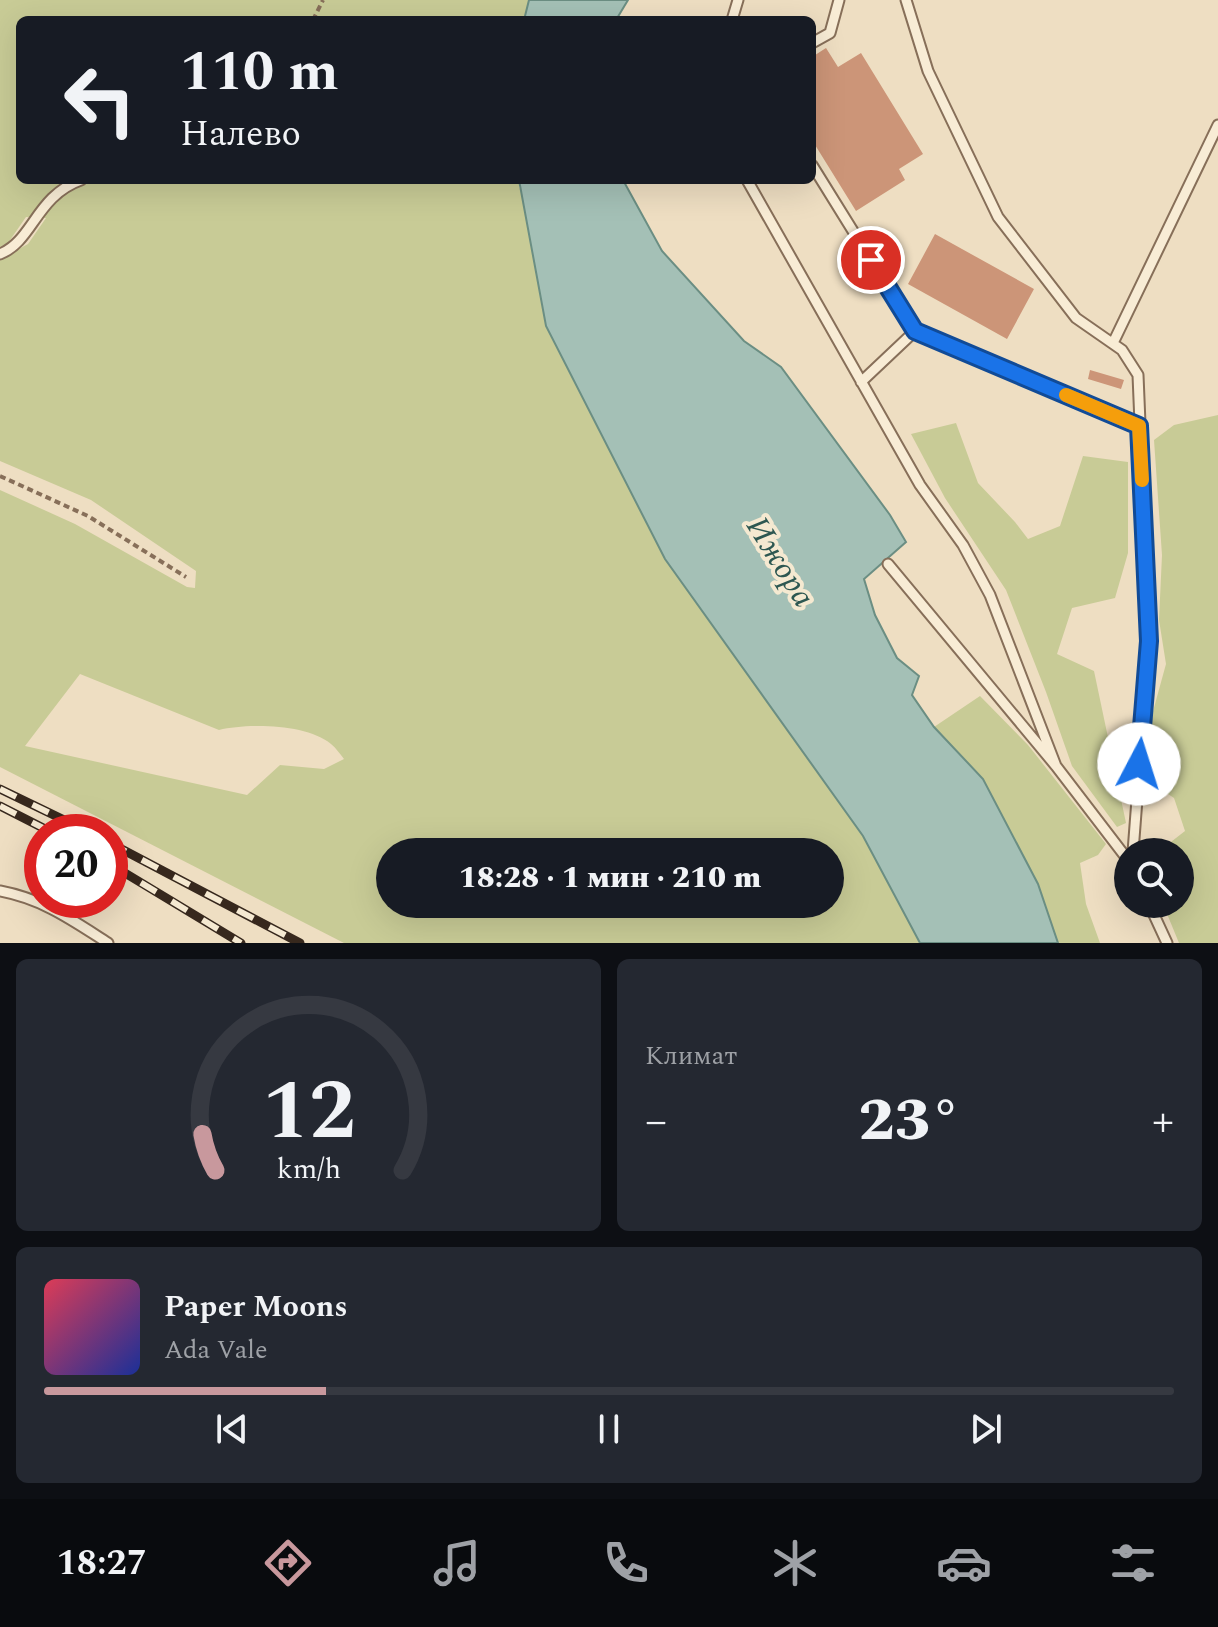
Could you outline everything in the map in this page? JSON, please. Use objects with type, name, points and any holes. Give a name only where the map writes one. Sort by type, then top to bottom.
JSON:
[{"type":"lane","points":[[816,41],[830,33],[839,0]]},
{"type":"lane","points":[[906,0],[928,71],[998,217],[1076,318],[1122,350],[1138,375],[1149,641],[1134,838]]},
{"type":"lane","points":[[1113,343],[1218,125]]},
{"type":"lane","points":[[816,171],[915,331],[1139,426]]},
{"type":"lane","points":[[0,254],[14,248],[50,198],[69,184]]},
{"type":"lane","points":[[749,184],[920,485],[963,545],[990,595],[1056,766]]},
{"type":"lane","points":[[861,382],[915,331]]},
{"type":"lane","points":[[888,564],[1056,766],[1114,842]]},
{"type":"lane","points":[[0,891],[28,896],[108,943]]},
{"type":"lane","points":[[1155,918],[1167,943]]},
{"type":"path","points":[[0,476],[88,516],[186,577]]},
{"type":"green space","points":[[0,0],[529,0],[525,16],[16,16],[16,184],[519,184],[920,943],[344,943],[128,832],[128,814],[92,814],[0,767],[0,490],[75,524],[187,587],[195,588],[196,571],[91,500],[0,461],[0,259],[28,244],[46,218],[26,217],[8,243],[0,247]],"holes":[[[80,674],[219,730],[246,726],[308,732],[331,744],[344,759],[324,769],[280,765],[247,795],[25,746]]]},
{"type":"green space","points":[[1218,415],[1218,943],[1179,943],[1169,918],[1194,918],[1194,838],[1176,838],[1185,831],[1174,798],[1156,786],[1145,771],[1152,715],[1166,664],[1159,620],[1162,555],[1154,440],[1174,425]]},
{"type":"green space","points":[[956,423],[978,483],[1028,539],[1060,526],[1083,456],[1128,462],[1128,553],[1115,598],[1072,608],[1057,654],[1094,671],[1126,823],[1117,827],[1072,766],[1006,590],[945,498],[911,434]]},
{"type":"green space","points":[[980,696],[1028,745],[1106,844],[1098,855],[1080,863],[1086,904],[1100,943],[1058,943],[1038,884],[983,779],[934,727]]},
{"type":"water","points":[[529,0],[628,0],[618,16],[525,16]]},
{"type":"water","name":"Ижора","points":[[520,184],[625,184],[662,251],[744,341],[781,367],[890,515],[906,542],[864,579],[875,615],[897,658],[919,676],[912,695],[934,727],[983,779],[1038,884],[1058,943],[920,943],[863,836],[665,559],[546,326]]},
{"type":"building","points":[[826,48],[838,67],[861,53],[923,154],[899,169],[905,180],[856,211],[816,146],[816,54]]},
{"type":"building","points":[[935,234],[1034,289],[1007,339],[908,284]]},
{"type":"building","points":[[1090,370],[1124,380],[1121,389],[1088,379]]},
{"type":"railway","points":[[0,789],[52,814]]},
{"type":"railway","points":[[0,806],[24,818]]},
{"type":"railway","points":[[128,852],[300,943]]},
{"type":"railway","points":[[128,875],[241,943]]},
{"type":"slow traffic","points":[[1066,395],[1139,426],[1142,480]]},
{"type":"route","points":[[871,260],[915,331],[1139,426],[1149,641],[1139,764]]}]
